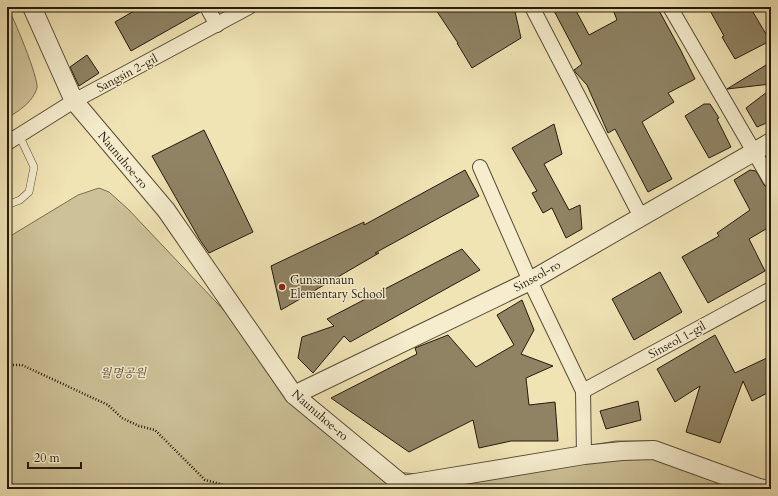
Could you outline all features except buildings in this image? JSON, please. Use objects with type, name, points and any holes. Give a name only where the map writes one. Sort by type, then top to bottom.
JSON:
[{"type":"street","name":"Naunuhoe-ro","points":[[32,7],[74,101],[166,210],[294,395],[403,485],[584,455],[622,451],[654,450],[765,489]]},
{"type":"street","points":[[207,7],[217,25]]},
{"type":"street","name":"Sangsin 2-gil","points":[[7,143],[74,101],[249,7]]},
{"type":"street","points":[[532,7],[641,217]]},
{"type":"street","points":[[670,7],[771,181]]},
{"type":"street","name":"Sinseol-ro","points":[[294,395],[530,281],[771,142]]},
{"type":"street","points":[[480,167],[530,281],[583,391],[584,455]]},
{"type":"street","name":"Sinseol 1-gil","points":[[583,391],[771,289]]},
{"type":"lane","points":[[7,205],[20,200],[29,192],[34,167],[19,135]]},
{"type":"path","points":[[7,365],[22,365],[108,405],[122,418],[138,426],[155,430],[205,480],[224,485],[228,489]]},
{"type":"green space","points":[[7,7],[20,34],[30,61],[37,82],[37,88],[29,102],[7,118]]},
{"type":"green space","name":"월명공원","points":[[99,188],[109,192],[128,209],[252,340],[278,371],[397,472],[416,474],[616,441],[649,441],[697,457],[771,489],[7,489],[7,238],[78,195]]},
{"type":"place","name":"Gunsannaun Elementary School","points":[[282,287]]}]
